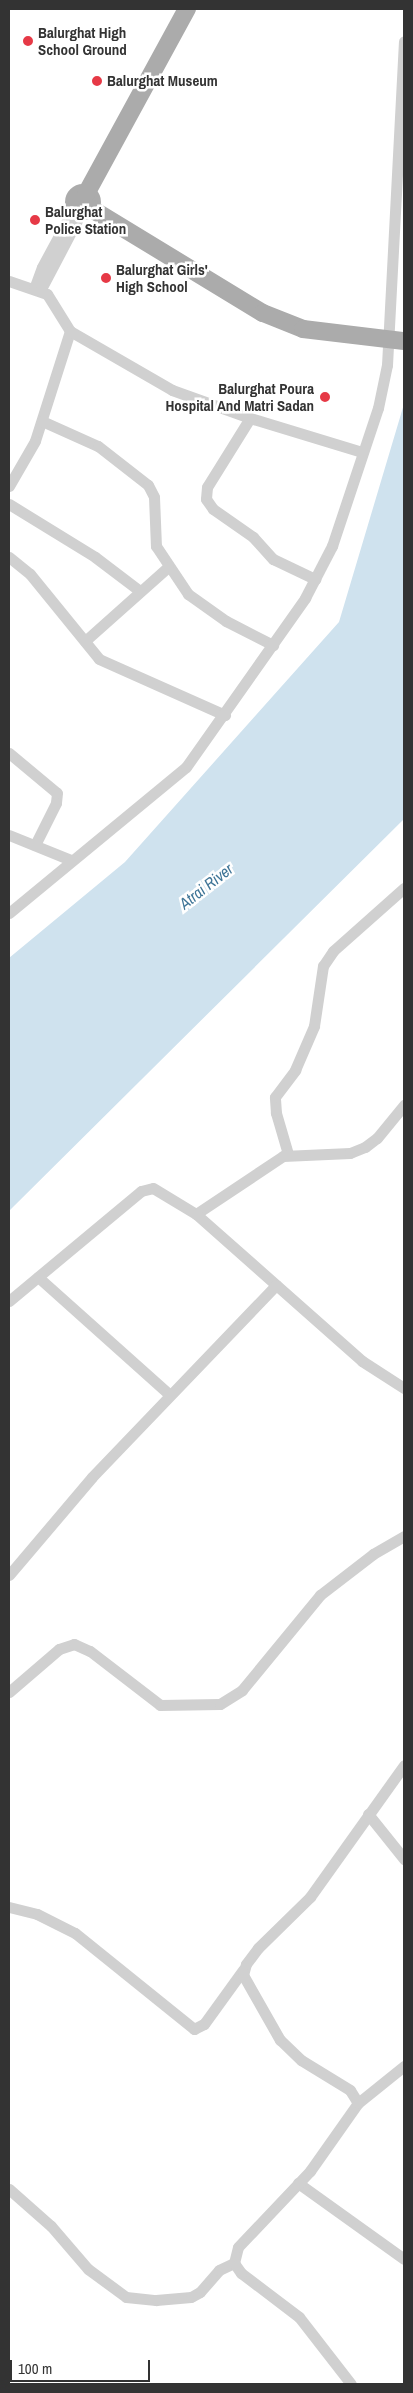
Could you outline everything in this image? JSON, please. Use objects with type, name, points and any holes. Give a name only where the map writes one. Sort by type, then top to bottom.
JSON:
[{"type":"main road","points":[[186,9],[83,205],[263,313],[303,329],[373,339],[404,341]]},
{"type":"street","points":[[9,913],[71,860],[172,781],[225,715],[274,645],[315,579],[332,546],[378,408],[387,365],[404,41]]},
{"type":"street","points":[[37,290],[83,205]]},
{"type":"street","points":[[9,281],[25,289],[37,290],[47,294],[70,331],[172,390],[250,418],[362,452]]},
{"type":"street","points":[[9,486],[29,455],[42,421],[52,382],[70,331]]},
{"type":"street","points":[[250,418],[207,487],[206,499],[213,509],[253,537],[274,559],[315,579]]},
{"type":"street","points":[[42,421],[98,446],[148,485],[154,497],[156,546],[168,567],[188,594],[200,605],[274,645]]},
{"type":"street","points":[[9,504],[95,557],[140,592]]},
{"type":"street","points":[[9,558],[30,574],[108,666],[225,715]]},
{"type":"street","points":[[85,641],[168,567]]},
{"type":"street","points":[[9,753],[56,793],[56,803],[35,845]]},
{"type":"street","points":[[9,835],[71,860]]},
{"type":"street","points":[[288,1154],[276,1113],[275,1096],[294,1070],[314,1026],[323,966],[333,951],[404,888]]},
{"type":"street","points":[[196,1214],[288,1154],[350,1153],[357,1150],[377,1138],[404,1106]]},
{"type":"street","points":[[9,1301],[98,1225],[148,1188],[159,1190],[196,1214],[362,1361],[404,1388]]},
{"type":"street","points":[[38,1277],[169,1394]]},
{"type":"street","points":[[9,1575],[169,1394],[276,1285]]},
{"type":"street","points":[[9,1692],[59,1649],[74,1644],[90,1650],[160,1705],[220,1704],[242,1690],[320,1595],[366,1559],[404,1536]]},
{"type":"street","points":[[9,1907],[45,1917],[75,1933],[194,2028],[204,2024],[258,1948],[310,1897],[404,1765]]},
{"type":"street","points":[[368,1814],[404,1859]]},
{"type":"street","points":[[243,1970],[244,1980],[280,2040],[301,2060],[350,2090],[358,2103]]},
{"type":"street","points":[[351,2384],[299,2317],[241,2273],[234,2263],[238,2247],[298,2183],[358,2103],[404,2066]]},
{"type":"street","points":[[298,2183],[404,2259]]},
{"type":"street","points":[[9,2189],[51,2226],[94,2275],[126,2297],[156,2300],[191,2296],[200,2292],[219,2270],[234,2263]]},
{"type":"water","name":"Atrai River","points":[[404,404],[404,819],[9,1211],[9,958],[125,862],[339,622]]},
{"type":"place","name":"Balurghat High School Ground","points":[[28,41]]},
{"type":"place","name":"Balurghat Museum","points":[[97,81]]},
{"type":"place","name":"Balurghat Police Station","points":[[35,220]]},
{"type":"place","name":"Balurghat Girls' High School","points":[[106,278]]},
{"type":"place","name":"Balurghat Poura Hospital And Matri Sadan","points":[[325,397]]}]
